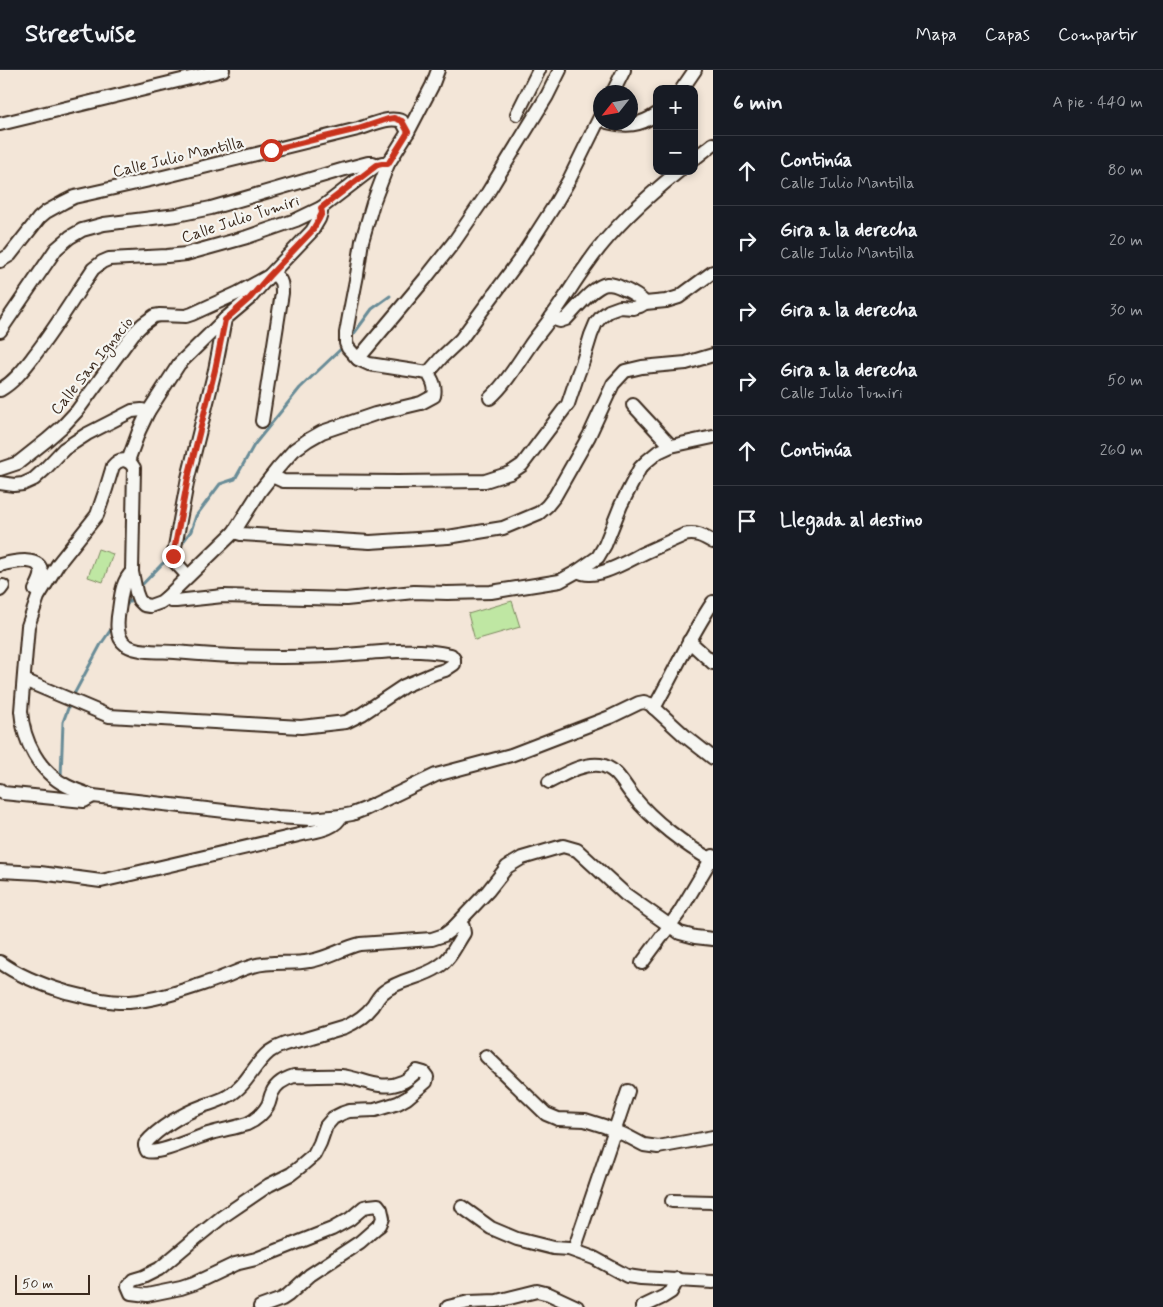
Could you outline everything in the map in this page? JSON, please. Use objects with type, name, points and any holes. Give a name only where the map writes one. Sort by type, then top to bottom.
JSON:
[{"type":"street","points":[[0,124],[223,70]]},
{"type":"street","points":[[428,373],[369,364],[358,358],[348,348],[346,333],[362,241],[382,165],[408,132],[432,86],[438,70]]},
{"type":"street","points":[[517,114],[539,70]]},
{"type":"street","points":[[358,358],[454,242],[487,194],[529,126],[560,70]]},
{"type":"street","points":[[616,85],[624,70]]},
{"type":"street","points":[[685,85],[695,70]]},
{"type":"street","points":[[638,124],[646,122],[653,117]]},
{"type":"street","name":"Calle Julio Mantilla","points":[[0,261],[10,256],[39,218],[46,212],[74,197],[358,129],[388,119],[394,118],[402,121],[408,132]]},
{"type":"street","points":[[428,373],[460,339],[520,259],[554,206],[596,130]]},
{"type":"street","points":[[698,156],[713,144]]},
{"type":"street","points":[[0,330],[56,249],[82,230],[104,224],[177,215],[211,208],[345,169],[373,163],[382,165]]},
{"type":"street","name":"Calle Julio Tumiri","points":[[0,390],[12,383],[48,339],[93,270],[102,262],[109,259],[186,254],[247,237],[296,220],[321,208],[382,165]]},
{"type":"street","points":[[490,398],[498,391],[533,340],[551,318],[586,264],[604,242],[653,192],[674,175]]},
{"type":"street","points":[[128,461],[148,412],[179,364],[250,298],[312,231],[322,213],[321,208]]},
{"type":"street","points":[[272,476],[283,481],[486,481],[510,473],[522,465],[568,404],[596,323],[601,317],[609,311],[620,308],[632,308],[645,303],[666,302],[678,297],[713,272]]},
{"type":"street","points":[[262,421],[282,293],[282,283],[279,278],[275,275],[269,276]]},
{"type":"street","name":"Calle San Ignacio","points":[[0,468],[6,468],[18,463],[63,426],[77,411],[133,334],[154,316],[160,314],[186,316],[192,314],[231,297],[269,276]]},
{"type":"street","points":[[551,318],[560,321],[566,319],[597,288],[608,284],[628,290],[641,298],[645,303]]},
{"type":"street","points":[[188,576],[175,562],[174,552],[188,478],[215,370],[225,320]]},
{"type":"street","points":[[234,532],[370,542],[448,537],[503,528],[539,513],[555,496],[589,436],[613,384],[625,371],[642,366],[686,363],[713,356]]},
{"type":"street","points":[[428,373],[434,386],[434,396],[421,403],[376,414],[322,432],[294,450],[272,476],[234,532],[166,598],[155,605],[144,605],[139,600],[132,572],[134,468],[128,461],[119,461],[113,466],[97,515],[58,564],[38,597],[28,626],[21,711],[22,725],[36,758],[46,770],[66,786],[93,796],[277,817],[311,819],[352,814],[436,774],[511,755],[644,702],[650,704],[685,736],[713,758]]},
{"type":"street","points":[[633,405],[671,446]]},
{"type":"street","points":[[0,483],[24,484],[45,470],[64,449],[87,434],[106,426],[132,411],[142,410],[148,412]]},
{"type":"street","points":[[166,598],[171,601],[223,596],[346,599],[414,592],[491,592],[560,581],[598,557],[640,468],[658,452],[671,446],[713,437]]},
{"type":"street","points":[[578,571],[581,574],[606,571],[690,533],[700,535],[713,542]]},
{"type":"street","points":[[0,565],[27,560],[36,562],[40,566],[41,574],[35,592],[38,597]]},
{"type":"street","points":[[24,680],[110,716],[301,727],[346,722],[362,714],[404,686],[445,670],[454,664],[453,657],[448,654],[415,651],[283,657],[143,650],[125,644],[117,628],[123,586],[127,576],[132,572]]},
{"type":"street","points":[[654,708],[696,629],[713,602]]},
{"type":"street","points":[[690,642],[713,663]]},
{"type":"street","points":[[550,782],[582,766],[604,766],[618,775],[633,796],[670,831],[712,859],[670,925],[642,962]]},
{"type":"street","points":[[0,790],[3,793],[84,801],[93,796]]},
{"type":"street","points":[[0,871],[40,873],[101,881],[303,834],[334,824],[339,821],[341,816]]},
{"type":"street","points":[[0,962],[25,977],[87,997],[128,1002],[146,1000],[177,992],[260,964],[299,963],[316,960],[360,944],[432,939],[444,935],[454,927],[507,867],[522,858],[563,846],[577,850],[625,894],[680,933],[713,939]]},
{"type":"street","points":[[260,1307],[282,1299],[310,1275],[360,1242],[380,1226],[382,1213],[378,1205],[364,1207],[350,1219],[332,1229],[256,1259],[234,1264],[181,1288],[147,1295],[131,1293],[128,1286],[133,1280],[159,1269],[222,1217],[300,1167],[314,1155],[326,1126],[334,1118],[349,1111],[375,1110],[398,1103],[426,1082],[427,1077],[424,1073],[417,1071],[402,1082],[390,1086],[378,1086],[340,1076],[294,1076],[282,1081],[278,1085],[271,1094],[268,1105],[262,1114],[252,1122],[152,1152],[147,1151],[145,1144],[182,1116],[234,1093],[246,1081],[263,1058],[274,1049],[285,1044],[345,1027],[367,1012],[385,990],[439,967],[450,956],[464,933],[464,929],[461,926],[454,927]]},
{"type":"street","points":[[486,1056],[546,1114],[558,1119],[585,1120],[614,1130],[644,1145],[658,1147],[713,1137]]},
{"type":"street","points":[[574,1250],[628,1092]]},
{"type":"street","points":[[672,1201],[713,1202]]},
{"type":"street","points":[[462,1207],[491,1228],[517,1239],[553,1248],[574,1250],[594,1258],[627,1276],[713,1282]]},
{"type":"street","points":[[642,1307],[671,1292],[678,1279]]},
{"type":"street","points":[[448,1307],[469,1302],[497,1301],[537,1291],[549,1294],[569,1305]]},
{"type":"green space","points":[[98,549],[113,554],[103,582],[88,577]]},
{"type":"green space","points":[[512,601],[520,627],[475,640],[468,614]]},
{"type":"waterway","points":[[350,339],[372,309],[390,296]]},
{"type":"waterway","points":[[180,546],[191,531],[196,516],[220,484],[235,479],[254,445],[300,388],[344,346]]},
{"type":"waterway","points":[[138,589],[162,564],[172,557]]},
{"type":"waterway","points":[[124,609],[133,596]]},
{"type":"waterway","points":[[72,698],[101,644],[114,625]]},
{"type":"waterway","points":[[61,777],[63,722],[70,703]]},
{"type":"route","points":[[173,556],[188,478],[215,370],[225,320],[250,298],[312,231],[322,213],[321,208],[377,165],[388,164],[408,132],[402,121],[394,118],[358,129],[271,150]]}]
